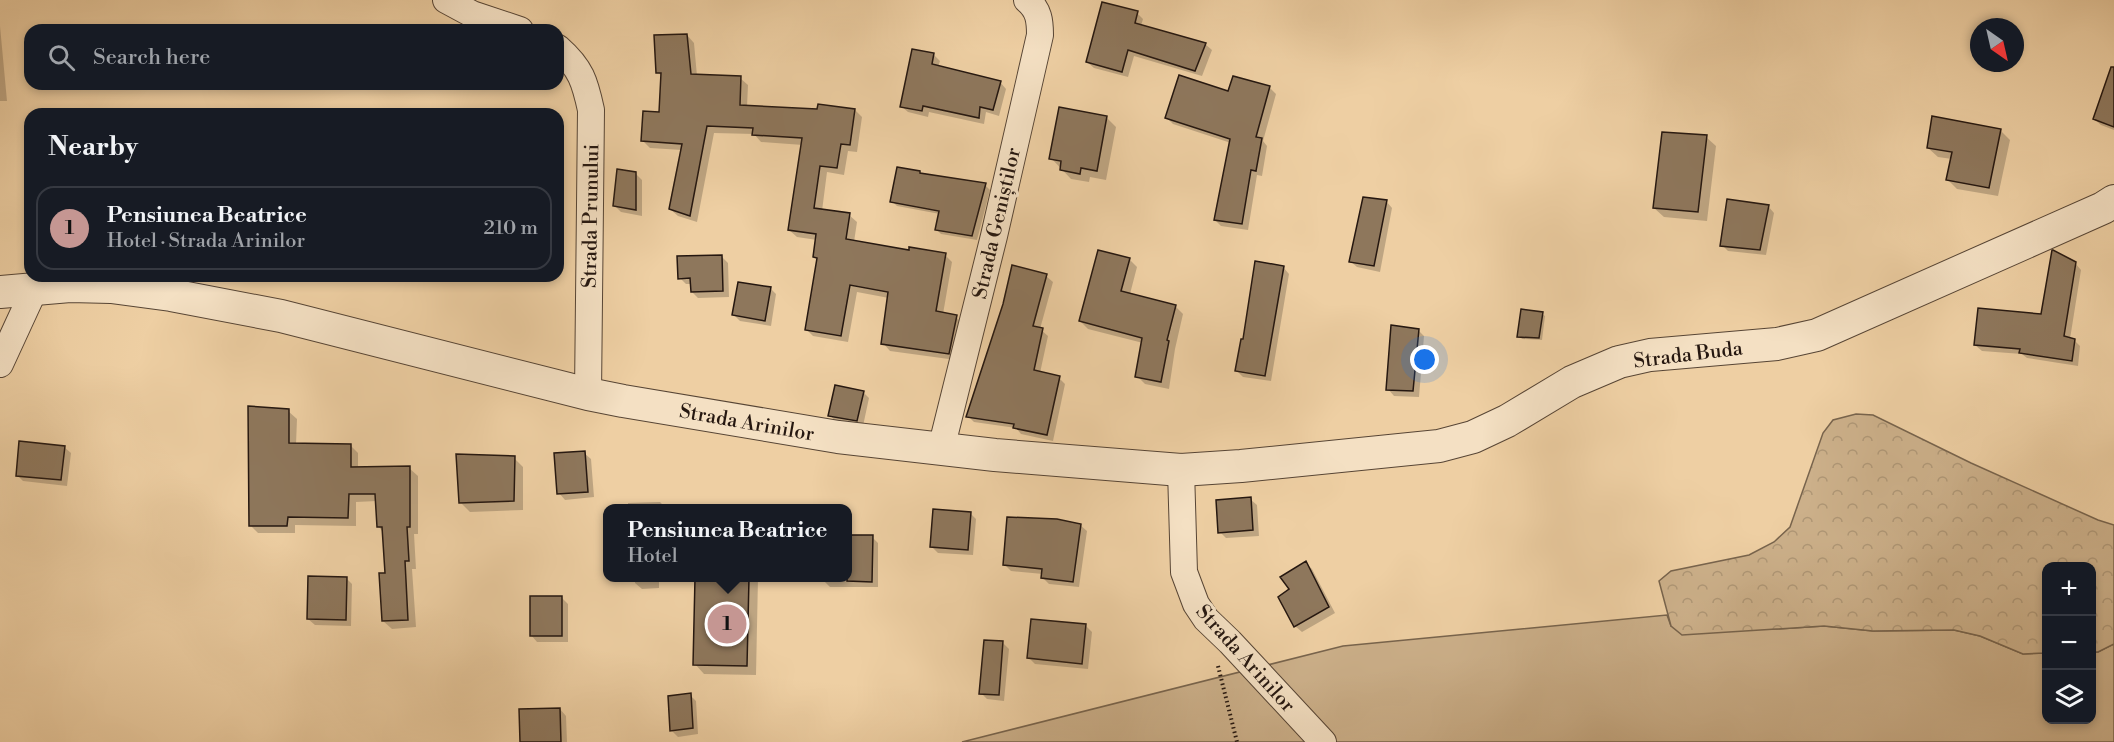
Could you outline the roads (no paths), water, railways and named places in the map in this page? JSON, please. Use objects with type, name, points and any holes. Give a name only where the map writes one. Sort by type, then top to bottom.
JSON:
[{"type":"street","points":[[446,0],[472,14],[502,24]]},
{"type":"street","name":"Strada Geniștilor","points":[[940,449],[994,236],[1040,36],[1040,19],[1034,6],[1027,0]]},
{"type":"street","name":"Strada Prunului","points":[[564,53],[585,81],[591,110],[588,394]]},
{"type":"street","name":"Strada Buda","points":[[1182,470],[1439,446],[1473,437],[1508,422],[1572,382],[1619,362],[1650,355],[1778,344],[1816,334],[2093,213],[2114,201]]},
{"type":"street","name":"Strada Arinilor","points":[[0,292],[70,286],[111,287],[182,297],[280,316],[588,394],[838,437],[940,449],[1182,470],[1184,572],[1196,604],[1206,619],[1323,742]]},
{"type":"street","points":[[0,364],[35,288]]},
{"type":"place","name":"Pensiunea Beatrice","points":[[727,624]]}]
